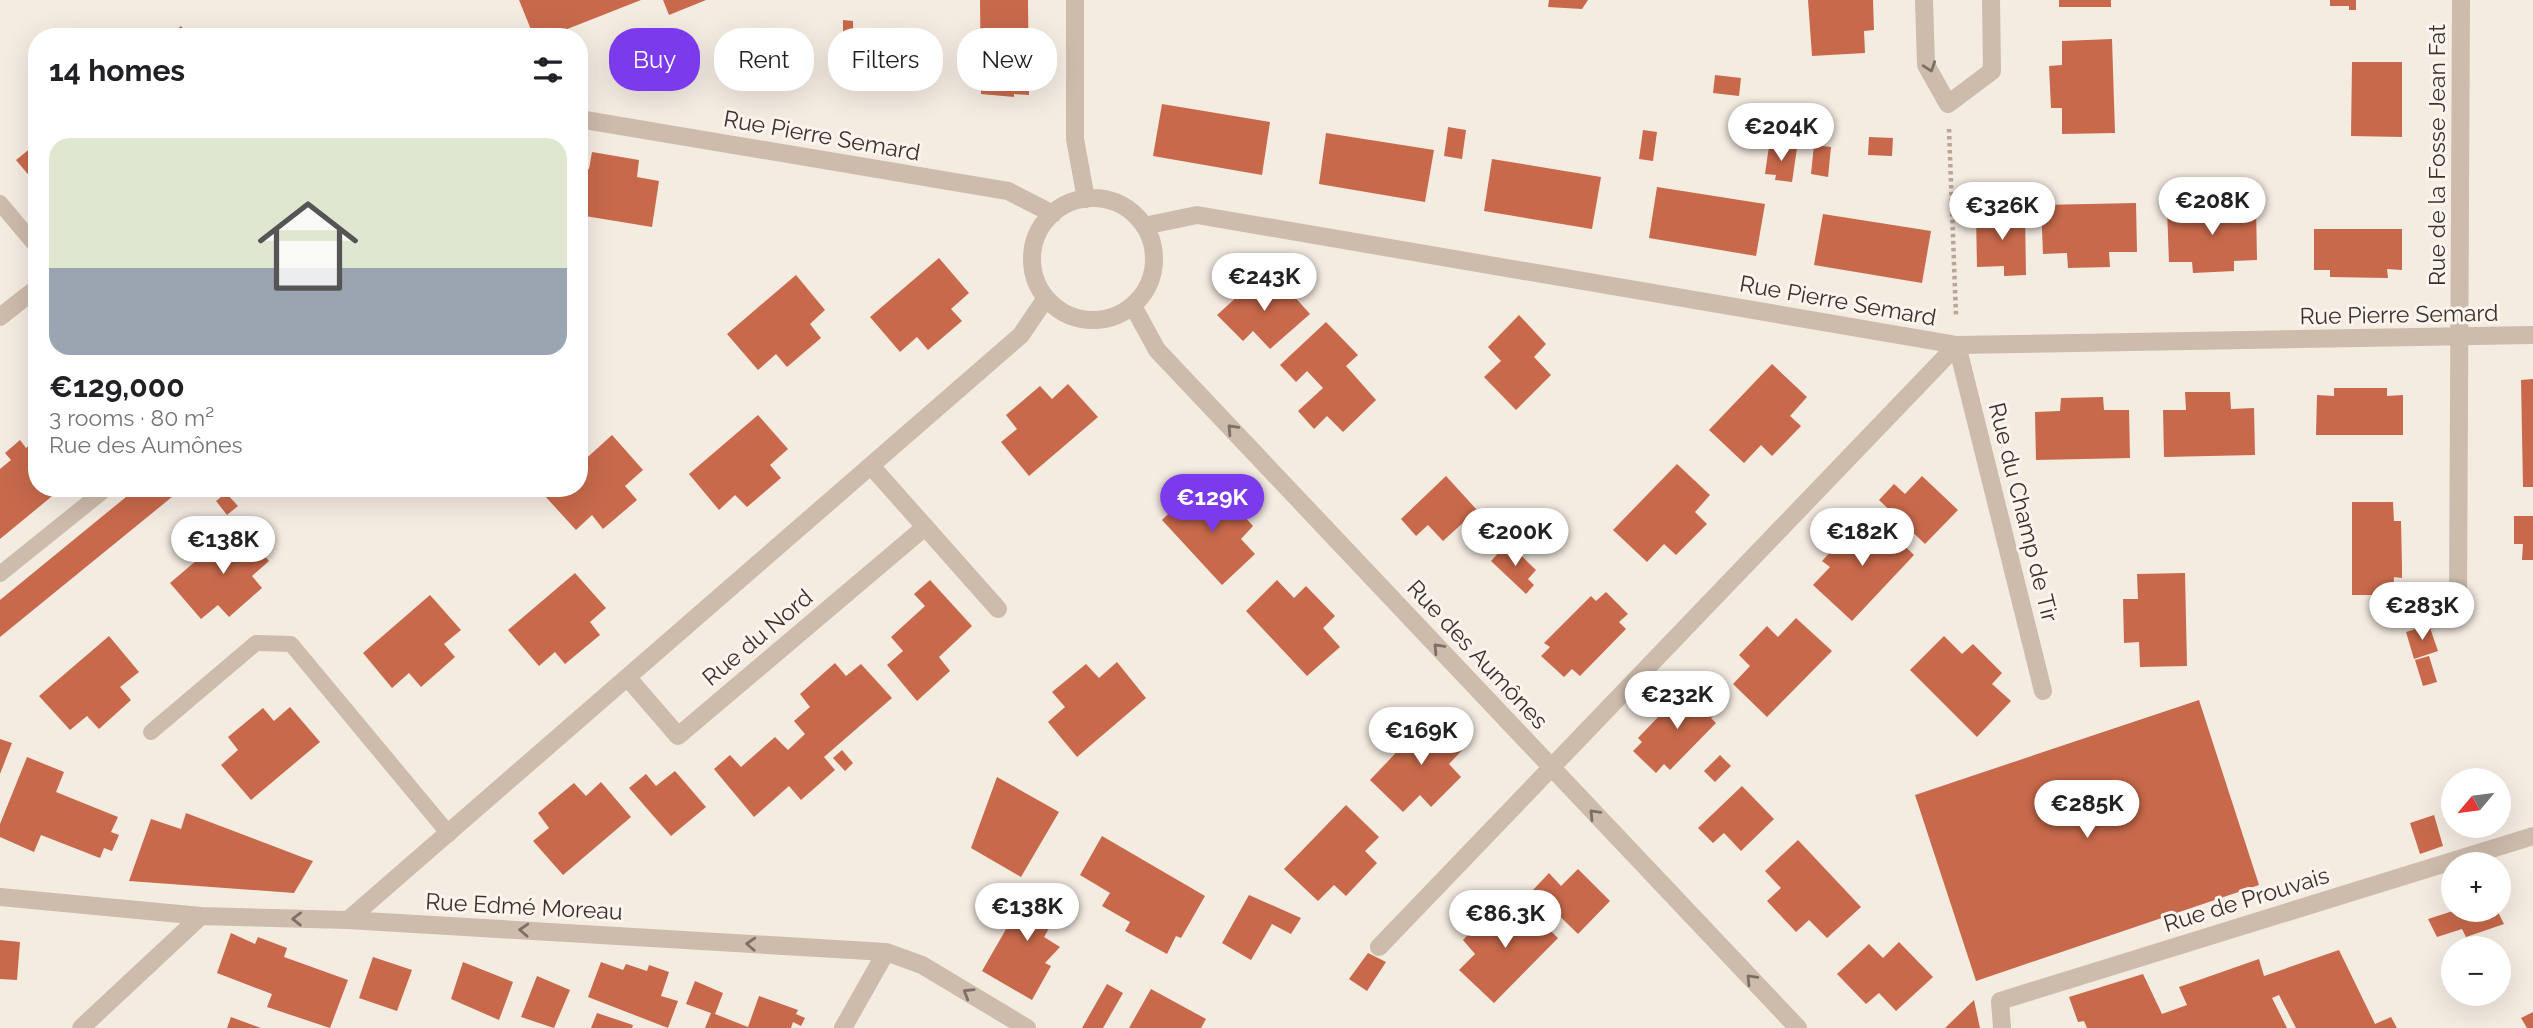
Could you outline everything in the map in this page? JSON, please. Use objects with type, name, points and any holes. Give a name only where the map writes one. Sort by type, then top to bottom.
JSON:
[{"type":"street","points":[[1075,0],[1075,139],[1086,198]]},
{"type":"street","points":[[1924,0],[1926,65],[1948,104],[1992,71],[1991,0]]},
{"type":"street","name":"Rue de la Fosse Jean Fat","points":[[2458,605],[2461,0]]},
{"type":"street","name":"Rue Pierre Semard","points":[[588,121],[1008,191],[1053,214]]},
{"type":"street","points":[[1086,198],[1119,204],[1133,213],[1152,242],[1154,259],[1152,277],[1133,306],[1116,316],[1097,320],[1078,318],[1061,310],[1046,298],[1037,282],[1032,264],[1034,245],[1041,228],[1053,214],[1068,203],[1086,198]]},
{"type":"street","name":"Rue Pierre Semard","points":[[1144,226],[1197,215],[1957,345],[2533,335]]},
{"type":"street","points":[[0,317],[28,295]]},
{"type":"street","points":[[348,920],[1021,335],[1046,298]]},
{"type":"street","name":"Rue des Aumônes","points":[[1133,306],[1157,350],[1798,1028]]},
{"type":"street","points":[[1380,947],[1957,345]]},
{"type":"street","name":"Rue du Champ de Tir","points":[[1957,345],[2043,691]]},
{"type":"street","points":[[872,467],[998,609]]},
{"type":"street","name":"Rue du Nord","points":[[628,678],[678,736],[925,527]]},
{"type":"street","name":"Rue de Prouvais","points":[[2002,1028],[2000,1001],[2533,836]]},
{"type":"street","name":"Rue Edmé Moreau","points":[[0,897],[201,916],[348,920],[886,952],[922,965],[1027,1028]]},
{"type":"street","points":[[81,1028],[201,916]]},
{"type":"street","points":[[843,1028],[886,952]]},
{"type":"lane","points":[[0,203],[28,236]]},
{"type":"lane","points":[[0,574],[96,497]]},
{"type":"lane","points":[[150,732],[256,643],[291,644],[449,834]]},
{"type":"path","points":[[1948,104],[1957,345]]},
{"type":"building","points":[[519,0],[641,0],[570,28],[530,28]]},
{"type":"building","points":[[663,0],[706,0],[669,15]]},
{"type":"building","points":[[980,0],[1028,0],[1028,28],[980,28]]},
{"type":"building","points":[[1549,0],[1588,0],[1582,9],[1548,7]]},
{"type":"building","points":[[1808,0],[1873,0],[1874,30],[1864,31],[1865,53],[1812,56]]},
{"type":"building","points":[[2059,0],[2111,0],[2111,7],[2059,7]]},
{"type":"building","points":[[2330,0],[2356,0],[2356,10],[2349,10],[2349,6],[2330,6]]},
{"type":"building","points":[[843,20],[853,21],[853,28],[843,28]]},
{"type":"building","points":[[2112,39],[2115,133],[2062,134],[2062,108],[2051,108],[2049,66],[2062,65],[2062,41]]},
{"type":"building","points":[[2352,62],[2402,62],[2402,137],[2351,136]]},
{"type":"building","points":[[1715,75],[1741,78],[1739,96],[1713,93]]},
{"type":"building","points":[[981,91],[1029,91],[1029,95],[1014,94],[1014,97],[981,94]]},
{"type":"building","points":[[1162,104],[1270,122],[1262,175],[1153,156]]},
{"type":"building","points":[[1448,127],[1466,130],[1462,159],[1444,156]]},
{"type":"building","points":[[1643,130],[1657,132],[1653,161],[1639,159]]},
{"type":"building","points":[[1326,133],[1434,150],[1425,202],[1319,184]]},
{"type":"building","points":[[1869,137],[1893,138],[1892,156],[1868,155]]},
{"type":"building","points":[[1779,145],[1797,148],[1792,182],[1775,180],[1776,175],[1765,174],[1769,146],[1779,148]]},
{"type":"building","points":[[1814,145],[1831,147],[1828,177],[1811,174]]},
{"type":"building","points":[[28,150],[28,174],[16,160]]},
{"type":"building","points":[[592,152],[639,160],[637,177],[659,181],[652,227],[588,216]]},
{"type":"building","points":[[1492,159],[1601,177],[1592,229],[1484,211]]},
{"type":"building","points":[[1657,187],[1765,204],[1756,256],[1649,238]]},
{"type":"building","points":[[2136,203],[2137,252],[2109,252],[2110,267],[2068,268],[2067,253],[2043,254],[2041,205]]},
{"type":"building","points":[[2256,207],[2257,260],[2234,261],[2234,271],[2193,273],[2192,262],[2169,262],[2167,209]]},
{"type":"building","points":[[2025,213],[2026,275],[2004,276],[2004,266],[1977,267],[1976,214]]},
{"type":"building","points":[[1823,214],[1931,231],[1922,283],[1814,265]]},
{"type":"building","points":[[2314,229],[2402,229],[2402,270],[2387,269],[2388,278],[2330,277],[2330,270],[2314,270]]},
{"type":"building","points":[[939,258],[969,293],[951,309],[962,321],[928,350],[917,337],[900,352],[870,317]]},
{"type":"building","points":[[796,275],[825,310],[810,324],[821,338],[787,367],[776,354],[758,370],[727,334]]},
{"type":"building","points":[[1261,275],[1276,292],[1284,285],[1310,314],[1270,349],[1253,331],[1243,341],[1217,315]]},
{"type":"building","points":[[1519,315],[1546,344],[1534,357],[1551,375],[1516,410],[1484,377],[1501,361],[1488,347]]},
{"type":"building","points":[[1326,322],[1358,355],[1346,366],[1376,400],[1343,432],[1327,416],[1314,429],[1298,411],[1323,388],[1307,371],[1296,382],[1280,365]]},
{"type":"building","points":[[1772,364],[1807,397],[1790,416],[1801,426],[1772,456],[1761,445],[1744,463],[1709,430]]},
{"type":"building","points":[[2533,379],[2533,487],[2523,487],[2521,380]]},
{"type":"building","points":[[1068,384],[1098,417],[1029,476],[1001,442],[1017,429],[1006,415],[1040,386],[1052,399]]},
{"type":"building","points":[[2334,388],[2387,388],[2387,396],[2403,395],[2403,435],[2316,435],[2317,395],[2334,396]]},
{"type":"building","points":[[2185,392],[2230,392],[2231,409],[2254,408],[2255,455],[2164,457],[2163,410],[2186,410]]},
{"type":"building","points":[[2103,397],[2104,410],[2129,410],[2130,458],[2036,460],[2035,412],[2060,411],[2061,398]]},
{"type":"building","points":[[758,415],[788,449],[770,465],[781,478],[747,507],[735,495],[719,510],[689,474]]},
{"type":"building","points":[[612,435],[643,470],[625,486],[637,500],[603,529],[592,515],[576,530],[546,497],[588,497],[588,457]]},
{"type":"building","points":[[20,440],[26,448],[28,446],[28,497],[51,497],[0,539],[0,469],[11,460],[5,453]]},
{"type":"building","points":[[1677,464],[1710,495],[1695,512],[1707,524],[1676,555],[1664,544],[1647,562],[1613,530]]},
{"type":"building","points":[[1446,476],[1477,510],[1443,541],[1428,525],[1416,536],[1401,519]]},
{"type":"building","points":[[1922,476],[1958,510],[1925,544],[1879,500],[1894,484],[1905,494]]},
{"type":"building","points":[[1194,489],[1211,506],[1224,494],[1253,526],[1241,539],[1255,554],[1222,585],[1162,520]]},
{"type":"building","points":[[126,497],[172,497],[0,637],[0,600]]},
{"type":"building","points":[[221,497],[230,497],[238,506],[227,515],[216,501]]},
{"type":"building","points":[[2352,502],[2393,502],[2394,521],[2401,521],[2402,578],[2394,577],[2393,595],[2352,595]]},
{"type":"building","points":[[2514,516],[2533,516],[2533,560],[2522,560],[2523,544],[2514,544]]},
{"type":"building","points":[[1876,518],[1914,555],[1852,621],[1813,585],[1830,567],[1822,561],[1851,531],[1859,537]]},
{"type":"building","points":[[238,525],[269,561],[252,576],[262,588],[229,617],[218,605],[201,619],[170,583]]},
{"type":"building","points":[[1508,543],[1536,570],[1528,579],[1534,585],[1526,594],[1491,561]]},
{"type":"building","points":[[575,573],[606,608],[590,622],[600,635],[565,664],[555,652],[539,666],[508,630]]},
{"type":"building","points":[[2185,573],[2187,666],[2140,667],[2139,642],[2124,643],[2123,599],[2138,599],[2137,574]]},
{"type":"building","points":[[930,580],[972,626],[939,657],[950,671],[917,701],[887,665],[903,651],[891,637],[925,606],[914,594]]},
{"type":"building","points":[[1277,580],[1294,598],[1306,586],[1335,616],[1323,628],[1340,647],[1307,676],[1246,611]]},
{"type":"building","points":[[1606,592],[1628,614],[1619,622],[1626,629],[1580,676],[1572,669],[1564,677],[1541,656],[1550,647],[1544,643],[1591,596],[1596,601]]},
{"type":"building","points":[[430,595],[461,630],[444,644],[455,657],[421,687],[409,673],[392,688],[363,653]]},
{"type":"building","points":[[1796,618],[1832,651],[1767,717],[1733,684],[1750,666],[1739,655],[1767,626],[1778,637]]},
{"type":"building","points":[[2429,625],[2438,651],[2414,659],[2406,632]]},
{"type":"building","points":[[109,636],[139,672],[120,687],[131,700],[99,729],[87,716],[70,730],[39,696]]},
{"type":"building","points":[[1944,636],[1962,654],[1973,644],[2002,673],[1992,684],[2011,701],[1977,737],[1910,670]]},
{"type":"building","points":[[2429,656],[2437,682],[2423,686],[2415,660]]},
{"type":"building","points":[[1117,662],[1146,698],[1077,757],[1048,722],[1065,707],[1052,692],[1086,664],[1099,678]]},
{"type":"building","points":[[835,663],[846,676],[861,664],[892,698],[824,757],[835,770],[801,800],[789,786],[754,817],[714,769],[730,755],[741,767],[775,737],[788,750],[805,734],[794,721],[810,707],[800,694]]},
{"type":"building","points":[[1698,688],[1719,710],[1711,718],[1716,723],[1670,770],[1664,764],[1656,773],[1633,751],[1642,742],[1638,738],[1683,691],[1689,696]]},
{"type":"building","points":[[2199,700],[2259,885],[1976,981],[1915,795]]},
{"type":"building","points":[[290,707],[320,742],[251,800],[221,765],[238,750],[228,737],[263,708],[274,721]]},
{"type":"building","points":[[1431,716],[1465,747],[1449,764],[1461,777],[1431,807],[1420,795],[1403,812],[1370,780]]},
{"type":"building","points":[[0,739],[12,743],[0,774]]},
{"type":"building","points":[[842,750],[853,763],[845,771],[833,758]]},
{"type":"building","points":[[1720,755],[1731,766],[1715,782],[1704,771]]},
{"type":"building","points":[[27,757],[64,772],[56,792],[118,817],[111,832],[119,835],[112,851],[104,848],[100,858],[41,835],[34,852],[0,837],[0,824]]},
{"type":"building","points":[[675,771],[706,807],[671,836],[629,788],[646,774],[656,786]]},
{"type":"building","points":[[997,777],[1059,812],[1021,877],[971,848]]},
{"type":"building","points":[[601,782],[631,817],[563,875],[533,841],[549,828],[538,813],[574,783],[586,796]]},
{"type":"building","points":[[1742,786],[1774,819],[1741,851],[1724,833],[1713,843],[1698,828]]},
{"type":"building","points":[[1346,805],[1379,837],[1365,851],[1377,863],[1346,896],[1334,885],[1318,901],[1284,869]]},
{"type":"building","points":[[186,813],[313,861],[294,893],[129,881],[151,819],[181,829]]},
{"type":"building","points":[[2434,815],[2443,846],[2420,854],[2410,823]]},
{"type":"building","points":[[1102,836],[1205,896],[1181,938],[1176,936],[1167,954],[1125,931],[1130,922],[1102,906],[1110,893],[1080,875]]},
{"type":"building","points":[[1798,840],[1861,907],[1827,938],[1809,920],[1796,932],[1767,901],[1781,888],[1765,871]]},
{"type":"building","points":[[1578,869],[1610,901],[1578,934],[1533,890],[1549,873],[1561,886]]},
{"type":"building","points":[[1054,883],[1070,892],[1044,937],[1060,947],[1045,963],[1051,966],[1032,1000],[982,971],[1029,889],[1046,898]]},
{"type":"building","points":[[1249,895],[1301,918],[1291,934],[1272,924],[1251,960],[1222,943]]},
{"type":"building","points":[[1523,904],[1558,938],[1494,1003],[1459,970],[1475,954],[1463,940],[1493,909],[1506,921]]},
{"type":"building","points":[[2441,915],[2441,922],[2504,924],[2469,936],[2466,936],[2462,929],[2437,937],[2428,919]]},
{"type":"building","points":[[231,933],[255,944],[258,937],[287,948],[284,957],[348,980],[330,1028],[267,1007],[272,994],[217,973]]},
{"type":"building","points":[[0,940],[20,942],[17,980],[0,979]]},
{"type":"building","points":[[1899,942],[1933,977],[1896,1011],[1879,993],[1866,1004],[1837,974],[1869,944],[1883,958]]},
{"type":"building","points":[[2339,950],[2375,1024],[2391,1017],[2397,1028],[2296,1028],[2279,995],[2272,998],[2287,1028],[2087,1028],[2084,1021],[2078,1022],[2069,997],[2143,974],[2162,1014],[2187,1005],[2179,987],[2259,959],[2264,976]]},
{"type":"building","points":[[1368,953],[1386,962],[1367,991],[1349,979]]},
{"type":"building","points":[[373,957],[412,970],[397,1011],[359,998]]},
{"type":"building","points":[[463,962],[513,982],[499,1020],[451,999]]},
{"type":"building","points":[[601,962],[623,970],[626,964],[647,971],[649,965],[669,972],[661,996],[678,1001],[668,1028],[588,997]]},
{"type":"building","points":[[537,976],[570,990],[554,1028],[521,1017]]},
{"type":"building","points":[[695,981],[723,993],[715,1014],[748,1027],[759,996],[798,1010],[796,1014],[805,1018],[801,1026],[793,1022],[791,1028],[705,1028],[711,1013],[686,1004]]},
{"type":"building","points":[[1107,984],[1123,993],[1103,1028],[1082,1028]]},
{"type":"building","points":[[1151,989],[1206,1019],[1201,1028],[1129,1028]]},
{"type":"building","points":[[1974,1000],[1980,1028],[1945,1028]]},
{"type":"building","points":[[2533,1012],[2533,1028],[2527,1028],[2521,1018]]},
{"type":"building","points":[[597,1013],[633,1025],[632,1028],[591,1028]]},
{"type":"building","points":[[231,1017],[261,1028],[227,1028]]}]
